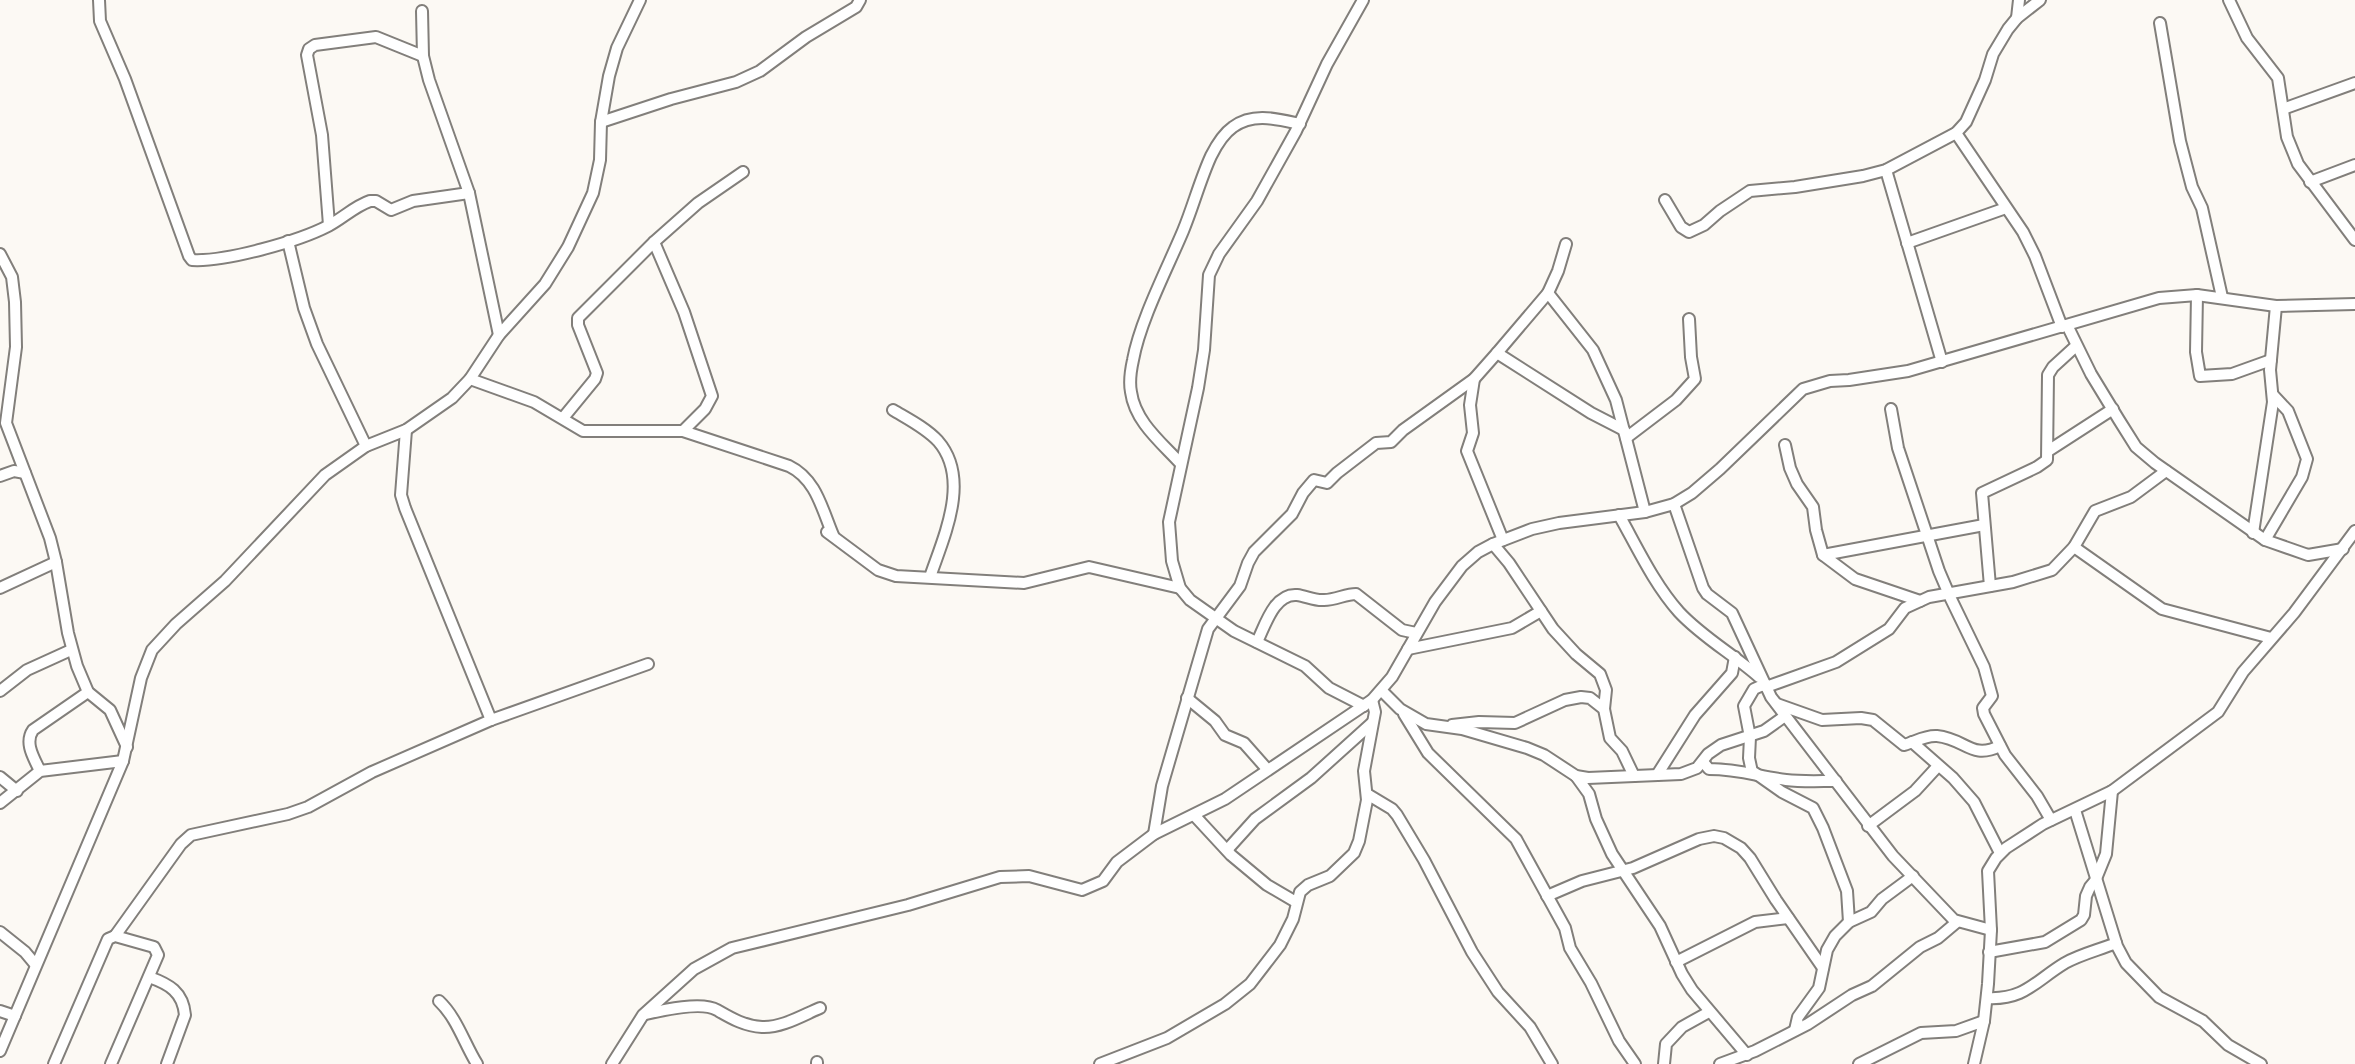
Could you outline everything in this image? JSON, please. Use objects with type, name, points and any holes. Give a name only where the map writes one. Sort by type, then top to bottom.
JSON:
[{"type":"street","points":[[99,0],[100,21],[192,260],[254,251],[288,241],[329,225],[370,201],[376,201],[391,210],[413,201],[469,193]]},
{"type":"street","points":[[0,1051],[123,761],[141,678],[152,650],[176,624],[225,581],[325,475],[366,446],[406,429],[452,398],[470,379],[499,335],[545,284],[568,247],[593,194],[600,160],[601,122],[617,48],[640,0]]},
{"type":"street","points":[[601,122],[671,99],[736,82],[760,71],[806,37],[856,7],[860,0]]},
{"type":"street","points":[[1100,1064],[1167,1038],[1225,1004],[1250,984],[1280,945],[1293,919],[1298,895],[1304,888],[1330,876],[1354,853],[1359,841],[1367,794],[1364,771],[1375,712],[1368,703],[1329,688],[1304,666],[1234,631],[1191,600],[1180,588],[1172,561],[1169,522],[1198,388],[1204,350],[1209,275],[1219,254],[1257,201],[1300,124],[1327,64],[1363,0]]},
{"type":"street","points":[[2017,18],[2019,0]]},
{"type":"street","points":[[1665,201],[1681,227],[1689,232],[1704,225],[1750,191],[1795,187],[1886,170],[1956,133],[1966,122],[1977,99],[1993,54],[2017,18],[2040,0]]},
{"type":"street","points":[[2229,0],[2247,38],[2278,78],[2289,145],[2310,182],[2355,240]]},
{"type":"street","points":[[422,11],[423,56],[469,193],[499,335]]},
{"type":"street","points":[[2160,23],[2180,141],[2192,187],[2202,208],[2222,297]]},
{"type":"street","points":[[329,225],[322,135],[307,55],[309,49],[315,45],[376,37],[423,56]]},
{"type":"street","points":[[2283,109],[2355,83]]},
{"type":"street","points":[[1181,464],[1139,418],[1134,405],[1130,390],[1133,360],[1141,332],[1191,212],[1211,156],[1225,133],[1235,125],[1256,118],[1300,124]]},
{"type":"street","points":[[1956,133],[2023,232],[2064,326],[2136,447],[2265,540],[2308,555],[2343,549]]},
{"type":"street","points":[[2310,182],[2355,165]]},
{"type":"street","points":[[1886,170],[1942,362]]},
{"type":"street","points":[[563,418],[597,373],[578,325],[578,318],[654,242],[698,203],[743,172]]},
{"type":"street","points":[[1907,243],[2006,208]]},
{"type":"street","points":[[288,241],[304,308],[317,344],[366,446]]},
{"type":"street","points":[[654,242],[684,312],[712,396],[705,409],[683,431]]},
{"type":"street","points":[[1154,834],[1162,786],[1201,647],[1214,618],[1240,586],[1254,552],[1292,514],[1303,493],[1314,481],[1327,484],[1376,443],[1391,442],[1403,430],[1474,379],[1548,293],[1566,244]]},
{"type":"street","points":[[0,254],[12,277],[16,347],[3,423],[25,473],[57,562],[71,650],[88,692],[110,710],[127,747]]},
{"type":"street","points":[[1548,293],[1593,350],[1616,400],[1645,512]]},
{"type":"street","points":[[2197,295],[2196,352],[2200,376],[2232,373],[2271,360]]},
{"type":"street","points":[[612,1064],[643,1014],[694,968],[732,948],[908,905],[1000,877],[1029,876],[1086,889],[1093,883],[1103,881],[1117,862],[1154,834],[1225,799],[1382,691],[1435,602],[1462,566],[1478,552],[1498,542],[1550,525],[1645,512],[1674,504],[1692,493],[1720,469],[1803,389],[1830,381],[1908,371],[2159,298],[2197,295],[2276,306],[2355,304]]},
{"type":"street","points":[[2253,533],[2273,395],[2271,360],[2276,306]]},
{"type":"street","points":[[1625,434],[1676,400],[1695,379],[1689,319]]},
{"type":"street","points":[[1990,586],[1982,493],[2047,460],[2048,375],[2076,346]]},
{"type":"street","points":[[1497,353],[1625,434]]},
{"type":"street","points":[[470,379],[534,402],[589,432],[683,431],[797,470],[814,488],[829,533],[878,570],[896,576],[1024,583],[1089,567],[1180,588]]},
{"type":"street","points":[[1474,379],[1470,405],[1473,433],[1467,450],[1498,542],[1553,629],[1576,654],[1600,674],[1606,690],[1604,709],[1609,738],[1622,751],[1634,776]]},
{"type":"street","points":[[2265,540],[2302,477],[2307,459],[2288,411],[2273,395]]},
{"type":"street","points":[[1891,409],[1898,448],[1948,593],[1988,679],[1992,696],[1983,712],[2012,767],[2037,796],[2051,820]]},
{"type":"street","points":[[2048,451],[2113,409]]},
{"type":"street","points":[[893,410],[937,441],[951,464],[954,492],[951,512],[930,577]]},
{"type":"street","points":[[406,429],[401,495],[491,720]]},
{"type":"street","points":[[1784,445],[1790,468],[1813,507],[1816,530],[1824,555],[1855,579],[1920,601]]},
{"type":"street","points":[[0,476],[14,471],[25,473]]},
{"type":"street","points":[[1849,922],[1847,891],[1823,828],[1812,808],[1753,772],[1744,706],[1754,689],[1836,662],[1889,629],[1905,608],[1920,601],[1948,593],[2013,582],[2049,571],[2074,547],[2095,511],[2131,497],[2166,471]]},
{"type":"street","points":[[1674,504],[1703,588],[1732,613],[1775,703],[1892,856],[1957,922],[1991,930]]},
{"type":"street","points":[[1619,515],[1667,596],[1697,629],[1735,657],[1764,684]]},
{"type":"street","points":[[1824,555],[1984,525]]},
{"type":"street","points":[[1974,1064],[1987,998],[1991,930],[1989,871],[2000,853],[2051,820],[2112,791],[2218,712],[2243,672],[2355,531]]},
{"type":"street","points":[[2074,547],[2162,609],[2271,638]]},
{"type":"street","points":[[0,588],[57,562]]},
{"type":"street","points":[[1257,642],[1279,600],[1293,595],[1322,601],[1356,594],[1402,629],[1416,633]]},
{"type":"street","points":[[1408,649],[1512,628],[1541,611]]},
{"type":"street","points":[[0,691],[27,670],[71,650]]},
{"type":"street","points":[[1657,775],[1695,715],[1732,673],[1735,657]]},
{"type":"street","points":[[54,1064],[108,939],[115,936],[181,844],[191,835],[280,817],[308,807],[372,772],[491,720],[648,664]]},
{"type":"street","points":[[1382,691],[1400,709],[1428,753],[1516,838],[1565,928],[1570,948],[1591,983],[1619,1041],[1635,1064]]},
{"type":"street","points":[[40,771],[29,745],[29,736],[33,730],[88,692]]},
{"type":"street","points":[[1446,726],[1471,722],[1521,721],[1539,710],[1581,697],[1595,701],[1604,709]]},
{"type":"street","points":[[1187,698],[1215,721],[1225,735],[1244,743],[1268,769]]},
{"type":"street","points":[[1775,703],[1822,720],[1873,720],[1902,744],[1933,736],[1957,740],[1971,750],[1984,753],[2000,746]]},
{"type":"street","points":[[1400,709],[1426,724],[1462,729],[1527,748],[1544,755],[1576,776],[1589,794],[1596,819],[1612,854],[1660,926],[1692,990],[1747,1055]]},
{"type":"street","points":[[1576,776],[1596,778],[1681,774],[1697,768],[1708,754],[1721,745],[1764,731],[1785,716]]},
{"type":"street","points":[[1227,850],[1255,819],[1311,778],[1372,723]]},
{"type":"street","points":[[1912,742],[1977,806],[2000,853]]},
{"type":"street","points":[[0,803],[40,771],[123,761]]},
{"type":"street","points":[[1703,762],[1709,769],[1753,772],[1788,780],[1836,780]]},
{"type":"street","points":[[1868,827],[1915,791],[1938,766]]},
{"type":"street","points":[[0,777],[17,791]]},
{"type":"street","points":[[1989,952],[2045,942],[2072,928],[2084,915],[2086,896],[2106,854],[2112,791]]},
{"type":"street","points":[[1367,794],[1397,815],[1472,952],[1498,992],[1530,1027],[1552,1064]]},
{"type":"street","points":[[2074,810],[2116,943],[2126,963],[2159,997],[2203,1021],[2228,1045],[2261,1064]]},
{"type":"street","points":[[1194,815],[1227,850],[1267,885],[1296,902]]},
{"type":"street","points":[[1547,896],[1583,881],[1624,871],[1699,839],[1714,836],[1724,838],[1741,848],[1750,858],[1823,968]]},
{"type":"street","points":[[1795,1030],[1798,1017],[1819,988],[1831,942],[1849,922],[1871,912],[1882,899],[1913,876]]},
{"type":"street","points":[[1676,962],[1755,922],[1788,918]]},
{"type":"street","points":[[1720,1064],[1747,1055],[1872,986],[1920,947],[1938,938],[1957,922]]},
{"type":"street","points":[[0,932],[25,951],[36,964]]},
{"type":"street","points":[[111,1064],[158,955],[154,947],[115,936]]},
{"type":"street","points":[[1987,998],[2004,999],[2015,996],[2066,963],[2116,943]]},
{"type":"street","points":[[149,977],[173,987],[184,1010],[185,1016],[167,1064]]},
{"type":"street","points":[[439,1001],[452,1014],[477,1064]]},
{"type":"street","points":[[643,1014],[702,1005],[717,1010],[730,1019],[764,1027],[779,1025],[820,1009]]},
{"type":"street","points":[[0,1011],[15,1016]]},
{"type":"street","points":[[1664,1064],[1666,1044],[1682,1027],[1709,1012]]},
{"type":"street","points":[[1859,1064],[1921,1033],[1956,1031],[1984,1021]]}]
